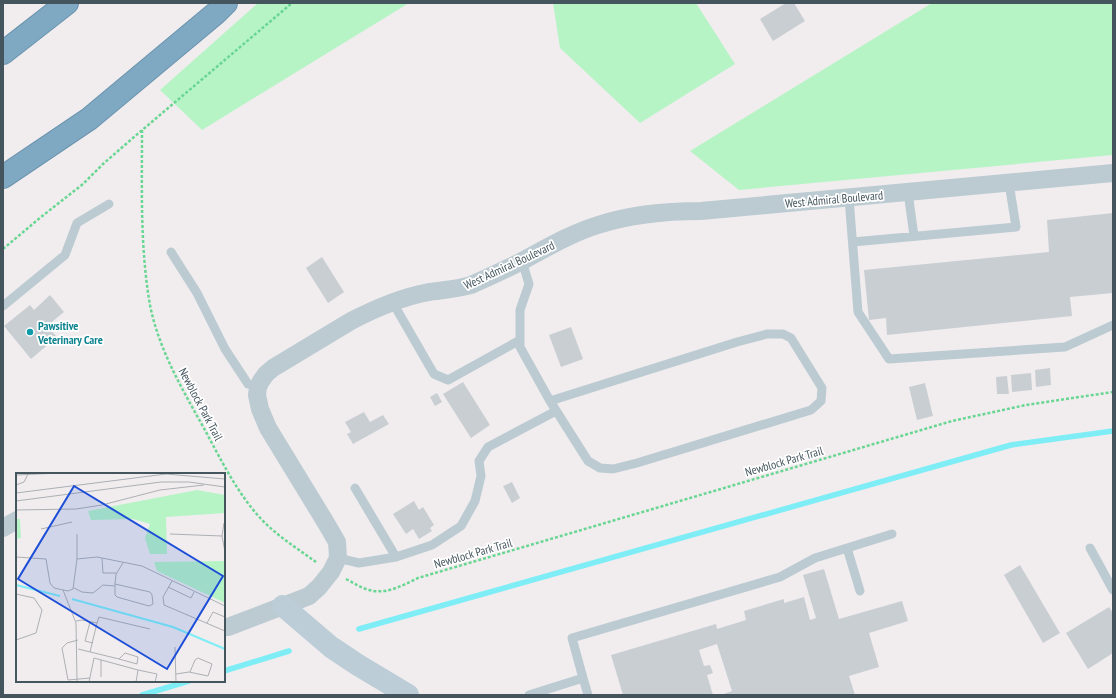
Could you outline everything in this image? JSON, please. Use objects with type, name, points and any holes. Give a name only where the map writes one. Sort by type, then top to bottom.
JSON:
[{"type":"highway","points":[[3,54],[67,3]]},
{"type":"highway","points":[[3,177],[89,119],[226,3]]},
{"type":"main road","points":[[283,606],[331,647],[408,695]]},
{"type":"street","name":"West Admiral Boulevard","points":[[258,387],[266,374],[273,368],[364,314],[403,298],[471,285],[522,261],[568,236],[597,225],[625,218],[671,211],[701,211],[1113,173]]},
{"type":"street","points":[[225,627],[309,596],[319,587],[335,565],[337,542],[268,428],[260,409],[257,395],[258,387]]},
{"type":"street","points":[[3,528],[16,521]]},
{"type":"lane","points":[[853,242],[1016,227],[1009,183]]},
{"type":"lane","points":[[908,192],[914,236]]},
{"type":"lane","points":[[850,198],[858,312],[889,359],[1065,346],[1113,325]]},
{"type":"lane","points":[[3,306],[64,255],[77,223],[109,204]]},
{"type":"lane","points":[[171,252],[197,293],[225,349],[248,384],[258,387]]},
{"type":"lane","points":[[522,261],[529,284],[520,310],[520,347],[550,401],[588,462],[600,468],[613,469],[637,463],[811,410],[821,401],[822,388],[791,338],[783,334],[767,334],[550,401]]},
{"type":"lane","points":[[393,302],[434,374],[448,380],[520,340]]},
{"type":"lane","points":[[335,565],[396,557],[432,545],[461,526],[475,501],[481,476],[479,461],[488,447],[556,411]]},
{"type":"lane","points":[[355,488],[396,557]]},
{"type":"lane","points":[[588,695],[572,638],[780,577],[815,558],[892,534]]},
{"type":"lane","points":[[847,548],[860,591]]},
{"type":"lane","points":[[1090,548],[1113,590]]},
{"type":"lane","points":[[529,695],[540,693],[583,678]]},
{"type":"path","points":[[3,249],[84,184],[103,164],[142,130],[292,3]]},
{"type":"path","name":"Newblock Park Trail","points":[[142,130],[142,211],[145,271],[151,307],[158,334],[171,368],[223,464],[247,501],[263,521],[316,562],[335,565],[368,590],[376,592],[386,591],[423,577],[952,421],[1026,405],[1113,392]]},
{"type":"green space","points":[[258,3],[409,3],[202,130],[160,90]]},
{"type":"green space","points":[[553,3],[696,3],[735,64],[640,123],[560,48]]},
{"type":"green space","points":[[932,3],[1113,3],[1113,155],[739,190],[690,151]]},
{"type":"building","points":[[786,3],[794,3],[805,21],[773,41],[760,19]]},
{"type":"building","points":[[1113,213],[1113,293],[1070,297],[1072,316],[887,335],[886,318],[869,320],[864,270],[1049,252],[1047,220]]},
{"type":"building","points":[[322,257],[344,292],[328,303],[306,268]]},
{"type":"building","name":"Pawsitive Veterinary Care","points":[[50,295],[64,312],[47,326],[57,337],[31,359],[4,326],[30,305],[34,310]]},
{"type":"building","points":[[571,327],[583,359],[561,367],[549,335]]},
{"type":"building","points":[[1050,368],[1051,385],[1036,387],[1035,370]]},
{"type":"building","points":[[1031,373],[1032,390],[1012,392],[1011,375]]},
{"type":"building","points":[[1007,376],[1009,394],[997,394],[996,377]]},
{"type":"building","points":[[463,382],[490,425],[471,438],[443,394]]},
{"type":"building","points":[[925,383],[933,416],[917,420],[909,387]]},
{"type":"building","points":[[437,393],[442,402],[435,406],[430,397]]},
{"type":"building","points":[[364,412],[370,422],[383,415],[389,424],[353,444],[347,434],[351,432],[345,422]]},
{"type":"building","points":[[512,482],[520,498],[512,503],[503,486]]},
{"type":"building","points":[[414,501],[419,510],[423,507],[434,525],[430,528],[432,531],[419,539],[413,529],[406,534],[393,514]]},
{"type":"building","points":[[1020,565],[1060,633],[1043,643],[1004,575]]},
{"type":"building","points":[[824,569],[839,619],[902,601],[908,621],[869,633],[879,667],[849,676],[855,695],[721,695],[732,691],[717,644],[699,650],[704,666],[710,665],[713,673],[707,675],[713,695],[623,695],[611,655],[716,624],[717,629],[746,620],[744,611],[784,599],[784,603],[804,597],[810,620],[816,618],[803,575]]},
{"type":"building","points":[[1109,607],[1113,613],[1113,653],[1088,669],[1066,633]]},
{"type":"waterway","points":[[359,629],[1011,445],[1113,431]]},
{"type":"waterway","points":[[225,671],[289,651]]},
{"type":"waterway","points":[[142,695],[186,682]]},
{"type":"place","name":"Pawsitive Veterinary Care","points":[[30,332]]}]
